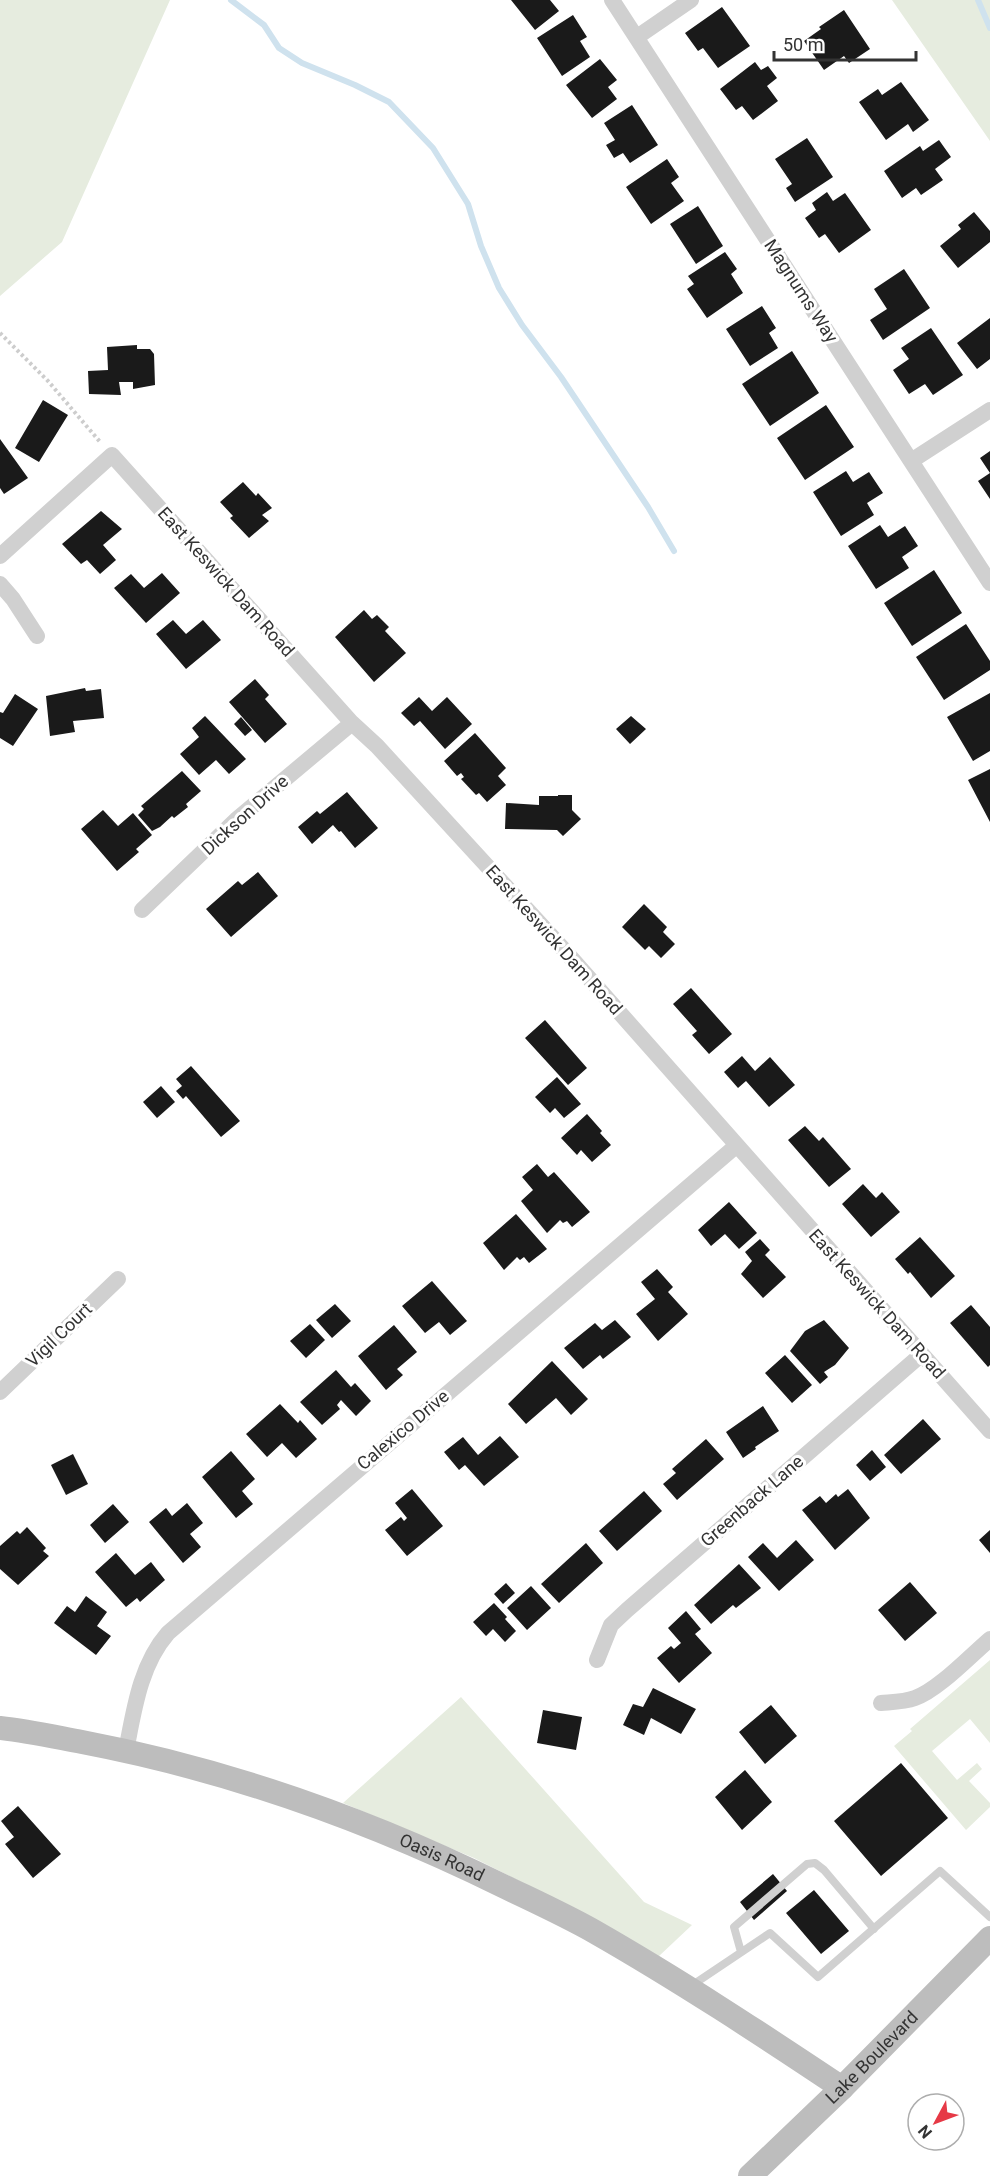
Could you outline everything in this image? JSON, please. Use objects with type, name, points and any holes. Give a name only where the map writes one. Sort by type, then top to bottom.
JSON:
[{"type":"main road","name":"Oasis Road","points":[[0,1728],[126,1751],[214,1773],[267,1789],[389,1834],[464,1867],[593,1931],[842,2088]]},
{"type":"main road","name":"Lake Boulevard","points":[[750,2176],[842,2088],[990,1938]]},
{"type":"street","name":"Magnums Way","points":[[612,0],[990,583]]},
{"type":"street","points":[[636,37],[691,0]]},
{"type":"street","points":[[911,461],[990,410]]},
{"type":"street","points":[[0,556],[112,455]]},
{"type":"street","name":"East Keswick Dam Road","points":[[112,455],[352,723],[377,746],[533,917],[990,1431]]},
{"type":"street","points":[[0,584],[13,599],[37,636]]},
{"type":"street","name":"Dickson Drive","points":[[142,910],[236,820],[352,723]]},
{"type":"street","name":"Calexico Drive","points":[[126,1751],[147,1664],[168,1633],[736,1146]]},
{"type":"street","name":"Vigil Court","points":[[0,1392],[118,1279]]},
{"type":"street","name":"Greenback Lane","points":[[597,1660],[611,1625],[922,1354]]},
{"type":"street","points":[[882,1703],[913,1699],[922,1695],[990,1639]]},
{"type":"lane","points":[[741,1952],[734,1927],[807,1864],[815,1863],[824,1870],[874,1929]]},
{"type":"lane","points":[[688,1989],[770,1933],[818,1977],[940,1871],[990,1917]]},
{"type":"path","points":[[0,333],[48,381],[112,455]]},
{"type":"shaded area","points":[[0,0],[170,0],[62,242],[0,296]]},
{"type":"shaded area","points":[[892,0],[990,0],[990,141]]},
{"type":"shaded area","points":[[990,1660],[990,1743],[970,1719],[932,1751],[957,1780],[977,1763],[982,1769],[969,1781],[990,1803],[990,1807],[966,1830],[894,1746],[912,1731],[910,1729]]},
{"type":"shaded area","points":[[461,1697],[644,1902],[692,1925],[658,1957],[567,1905],[474,1858],[343,1803]]},
{"type":"building","points":[[511,0],[550,0],[559,11],[535,30]]},
{"type":"building","points":[[722,7],[750,46],[718,68],[703,48],[698,51],[685,33]]},
{"type":"building","points":[[844,10],[870,49],[849,63],[844,56],[824,70],[804,41],[821,29],[819,27]]},
{"type":"building","points":[[573,15],[587,37],[580,41],[590,57],[562,76],[537,38]]},
{"type":"building","points":[[600,59],[617,80],[608,87],[617,99],[592,118],[566,85]]},
{"type":"building","points":[[755,62],[761,70],[768,66],[777,78],[767,86],[778,101],[753,120],[742,106],[736,110],[720,89]]},
{"type":"building","points":[[901,82],[929,120],[913,132],[908,124],[886,140],[859,102],[878,89],[882,95]]},
{"type":"building","points":[[632,105],[658,145],[630,163],[623,153],[614,158],[606,145],[615,140],[604,123]]},
{"type":"building","points":[[807,138],[833,177],[795,202],[786,188],[792,184],[775,159]]},
{"type":"building","points":[[939,140],[951,157],[935,169],[943,180],[921,195],[916,188],[902,198],[884,171],[920,146],[923,151]]},
{"type":"building","points":[[667,159],[679,177],[671,183],[684,201],[651,224],[626,187]]},
{"type":"building","points":[[827,192],[833,201],[845,193],[871,230],[839,253],[825,234],[819,238],[805,218],[816,210],[812,203]]},
{"type":"building","points":[[698,206],[723,246],[696,264],[670,224]]},
{"type":"building","points":[[974,212],[990,231],[990,242],[958,268],[940,246],[961,229],[958,225]]},
{"type":"building","points":[[725,252],[737,269],[731,274],[743,293],[707,318],[687,289],[694,284],[688,276]]},
{"type":"building","points":[[904,269],[930,308],[883,340],[870,320],[887,309],[874,289]]},
{"type":"building","points":[[762,306],[776,328],[769,333],[778,348],[750,366],[726,329]]},
{"type":"building","points":[[990,318],[990,359],[977,369],[957,343]]},
{"type":"building","points":[[931,328],[963,375],[933,395],[925,384],[909,394],[893,370],[909,359],[901,348]]},
{"type":"building","points":[[137,345],[137,349],[150,349],[154,354],[155,385],[133,389],[133,382],[119,382],[121,395],[89,394],[88,371],[108,370],[107,347]]},
{"type":"building","points":[[792,351],[819,393],[770,426],[742,384]]},
{"type":"building","points":[[43,400],[68,415],[39,462],[15,448]]},
{"type":"building","points":[[826,405],[854,447],[805,480],[777,438]]},
{"type":"building","points":[[0,439],[28,478],[4,494],[0,488]]},
{"type":"building","points":[[990,451],[990,473],[980,458]]},
{"type":"building","points":[[846,471],[853,482],[869,472],[883,493],[867,503],[874,515],[841,536],[813,492]]},
{"type":"building","points":[[990,473],[990,499],[978,481]]},
{"type":"building","points":[[243,482],[256,496],[258,493],[272,508],[262,515],[269,521],[249,538],[230,518],[233,516],[220,502]]},
{"type":"building","points":[[101,511],[122,529],[103,545],[116,560],[100,574],[87,560],[81,564],[62,544]]},
{"type":"building","points":[[880,525],[888,537],[905,526],[918,546],[902,557],[909,568],[876,589],[848,546]]},
{"type":"building","points":[[934,570],[962,613],[912,646],[884,603]]},
{"type":"building","points":[[162,573],[180,593],[146,623],[114,588],[131,574],[144,588]]},
{"type":"building","points":[[364,610],[372,619],[377,615],[389,627],[385,631],[406,653],[374,682],[335,637]]},
{"type":"building","points":[[173,620],[186,634],[203,620],[221,640],[186,669],[156,634]]},
{"type":"building","points":[[966,624],[990,661],[990,670],[944,700],[916,657]]},
{"type":"building","points":[[255,679],[269,695],[265,699],[287,724],[265,743],[229,702]]},
{"type":"building","points":[[85,688],[86,691],[101,689],[104,718],[73,721],[75,732],[50,736],[46,696]]},
{"type":"building","points":[[990,693],[990,751],[973,761],[947,717]]},
{"type":"building","points":[[15,694],[38,709],[13,746],[0,738],[0,712],[3,713]]},
{"type":"building","points":[[419,697],[432,711],[447,697],[472,724],[445,749],[420,721],[414,726],[401,713]]},
{"type":"building","points":[[205,716],[246,759],[229,774],[216,760],[199,775],[180,754],[199,737],[192,728]]},
{"type":"building","points":[[631,716],[646,729],[630,744],[616,729]]},
{"type":"building","points":[[241,717],[252,730],[245,736],[234,724]]},
{"type":"building","points":[[475,733],[506,768],[498,776],[506,785],[487,802],[479,793],[476,795],[461,779],[464,777],[461,773],[457,776],[444,761]]},
{"type":"building","points":[[990,769],[990,822],[968,780]]},
{"type":"building","points":[[182,771],[201,791],[186,804],[188,807],[152,831],[138,815],[144,809],[141,806]]},
{"type":"building","points":[[347,792],[378,828],[355,848],[333,825],[312,844],[298,827],[317,811],[320,814]]},
{"type":"building","points":[[572,795],[572,810],[581,819],[563,836],[557,830],[505,829],[506,803],[539,805],[539,796]]},
{"type":"building","points":[[103,810],[118,826],[133,813],[152,835],[136,849],[139,852],[117,871],[81,829]]},
{"type":"building","points":[[258,872],[278,896],[231,937],[206,909],[238,881],[242,885]]},
{"type":"building","points":[[644,904],[667,927],[663,932],[675,944],[661,958],[649,946],[645,950],[622,927]]},
{"type":"building","points":[[691,988],[732,1034],[709,1054],[692,1035],[697,1031],[673,1004]]},
{"type":"building","points":[[545,1020],[587,1068],[568,1085],[525,1038]]},
{"type":"building","points":[[742,1056],[755,1071],[770,1057],[795,1085],[769,1107],[746,1081],[738,1088],[724,1072]]},
{"type":"building","points":[[191,1066],[240,1121],[221,1137],[186,1096],[183,1099],[176,1091],[182,1086],[176,1079]]},
{"type":"building","points":[[557,1077],[581,1104],[564,1118],[555,1108],[550,1113],[535,1097]]},
{"type":"building","points":[[161,1086],[175,1102],[157,1118],[143,1102]]},
{"type":"building","points":[[587,1114],[611,1145],[592,1162],[581,1150],[577,1155],[561,1138]]},
{"type":"building","points":[[805,1126],[819,1141],[823,1137],[851,1169],[829,1187],[788,1140]]},
{"type":"building","points":[[537,1164],[548,1177],[554,1172],[590,1212],[572,1227],[567,1221],[563,1223],[560,1220],[547,1233],[521,1201],[533,1190],[522,1177]]},
{"type":"building","points":[[863,1184],[876,1198],[882,1192],[900,1212],[871,1237],[842,1204]]},
{"type":"building","points":[[729,1202],[757,1233],[739,1249],[725,1234],[711,1246],[698,1230]]},
{"type":"building","points":[[516,1214],[547,1249],[529,1263],[524,1257],[520,1260],[517,1257],[504,1270],[483,1243]]},
{"type":"building","points":[[920,1237],[955,1276],[931,1298],[910,1272],[908,1274],[895,1259]]},
{"type":"building","points":[[760,1239],[770,1250],[765,1255],[786,1277],[763,1298],[741,1274],[752,1261],[745,1252]]},
{"type":"building","points":[[657,1269],[673,1287],[668,1292],[688,1314],[658,1341],[636,1314],[655,1299],[641,1282]]},
{"type":"building","points":[[432,1281],[467,1321],[450,1335],[439,1322],[425,1333],[402,1306]]},
{"type":"building","points":[[335,1304],[351,1321],[332,1338],[316,1320]]},
{"type":"building","points":[[971,1305],[990,1327],[990,1365],[988,1367],[950,1323]]},
{"type":"building","points":[[615,1320],[631,1337],[603,1359],[600,1355],[583,1369],[564,1348],[595,1323],[602,1330]]},
{"type":"building","points":[[824,1320],[849,1348],[835,1365],[824,1372],[828,1377],[820,1384],[790,1351],[805,1331]]},
{"type":"building","points":[[310,1324],[325,1340],[306,1358],[290,1341]]},
{"type":"building","points":[[394,1325],[417,1352],[397,1369],[403,1375],[386,1390],[358,1356]]},
{"type":"building","points":[[785,1355],[812,1385],[792,1403],[765,1373]]},
{"type":"building","points":[[552,1361],[588,1399],[571,1415],[556,1398],[526,1424],[508,1404]]},
{"type":"building","points":[[336,1370],[351,1387],[355,1383],[371,1401],[356,1416],[341,1400],[337,1405],[340,1409],[322,1425],[300,1402]]},
{"type":"building","points":[[280,1404],[298,1423],[300,1420],[317,1439],[296,1458],[282,1443],[267,1457],[246,1434]]},
{"type":"building","points":[[763,1406],[779,1431],[743,1458],[726,1432]]},
{"type":"building","points":[[923,1419],[941,1439],[901,1474],[884,1455]]},
{"type":"building","points":[[500,1436],[519,1457],[484,1486],[465,1465],[459,1470],[444,1452],[463,1437],[478,1455]]},
{"type":"building","points":[[706,1439],[724,1459],[677,1500],[663,1484],[676,1473],[672,1469]]},
{"type":"building","points":[[872,1450],[886,1467],[870,1481],[856,1465]]},
{"type":"building","points":[[231,1451],[255,1479],[242,1491],[253,1504],[236,1518],[202,1477]]},
{"type":"building","points":[[73,1454],[88,1484],[66,1495],[51,1465]]},
{"type":"building","points":[[412,1489],[443,1526],[407,1556],[385,1530],[401,1517],[404,1521],[407,1518],[395,1503]]},
{"type":"building","points":[[848,1489],[870,1518],[835,1550],[802,1510],[820,1496],[826,1503],[836,1494],[838,1497]]},
{"type":"building","points":[[644,1491],[662,1511],[617,1551],[599,1531]]},
{"type":"building","points":[[187,1503],[203,1523],[190,1534],[201,1547],[183,1563],[149,1522],[166,1508],[172,1516]]},
{"type":"building","points":[[113,1504],[129,1522],[105,1543],[90,1525]]},
{"type":"building","points":[[27,1527],[46,1548],[43,1551],[49,1556],[18,1585],[0,1569],[0,1546],[17,1531],[20,1534]]},
{"type":"building","points":[[990,1530],[990,1553],[979,1540]]},
{"type":"building","points":[[796,1540],[814,1560],[779,1591],[748,1557],[763,1543],[777,1558]]},
{"type":"building","points":[[586,1543],[603,1563],[559,1603],[541,1584]]},
{"type":"building","points":[[116,1553],[135,1575],[151,1562],[165,1580],[140,1602],[137,1598],[126,1607],[95,1572]]},
{"type":"building","points":[[739,1564],[761,1588],[736,1608],[733,1605],[711,1624],[694,1605]]},
{"type":"building","points":[[910,1582],[937,1613],[905,1641],[878,1610]]},
{"type":"building","points":[[506,1583],[515,1593],[503,1604],[494,1594]]},
{"type":"building","points":[[531,1586],[551,1608],[527,1630],[507,1608]]},
{"type":"building","points":[[86,1596],[107,1612],[97,1626],[111,1636],[96,1655],[54,1623],[67,1606],[75,1612]]},
{"type":"building","points":[[494,1603],[516,1631],[505,1642],[493,1629],[486,1636],[473,1622]]},
{"type":"building","points":[[686,1611],[701,1629],[695,1634],[712,1653],[679,1683],[657,1658],[671,1646],[674,1649],[681,1643],[668,1628]]},
{"type":"building","points":[[653,1688],[696,1709],[681,1734],[651,1718],[644,1735],[623,1725],[633,1704],[643,1707]]},
{"type":"building","points":[[771,1705],[797,1736],[765,1764],[739,1732]]},
{"type":"building","points":[[543,1710],[582,1717],[576,1750],[537,1743]]},
{"type":"building","points":[[901,1763],[948,1818],[881,1876],[834,1821]]},
{"type":"building","points":[[745,1770],[772,1802],[742,1830],[715,1797]]},
{"type":"building","points":[[18,1806],[61,1854],[33,1878],[5,1844],[14,1837],[1,1821]]},
{"type":"building","points":[[773,1874],[787,1891],[754,1920],[740,1902]]},
{"type":"building","points":[[814,1890],[849,1931],[821,1954],[786,1913]]},
{"type":"waterway","points":[[231,0],[264,25],[279,48],[302,63],[389,102],[433,148],[468,204],[481,246],[499,288],[648,507],[674,551]]},
{"type":"waterway","points":[[978,0],[990,28]]}]
